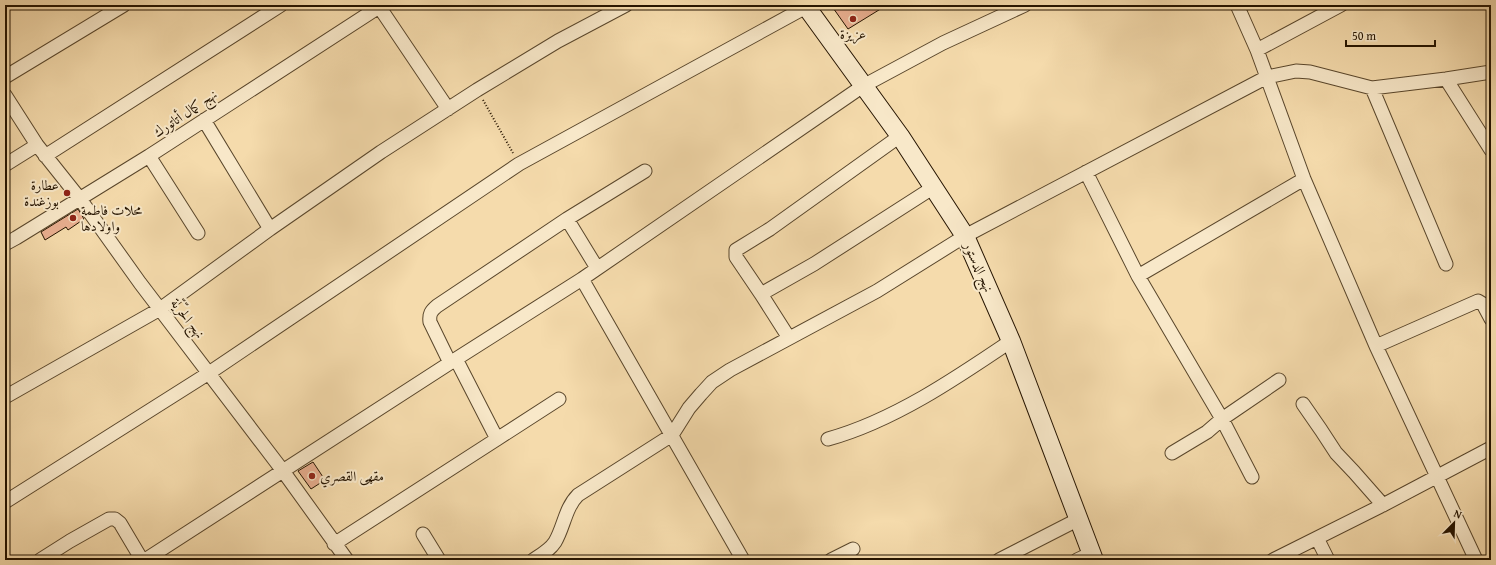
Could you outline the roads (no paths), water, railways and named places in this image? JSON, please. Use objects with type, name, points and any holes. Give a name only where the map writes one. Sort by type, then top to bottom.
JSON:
[{"type":"street","points":[[5,77],[124,5]]},
{"type":"street","points":[[5,165],[41,151],[280,5]]},
{"type":"street","points":[[380,5],[448,109]]},
{"type":"street","name":"نهج كمال أتاتورك","points":[[5,244],[149,156],[380,5]]},
{"type":"street","points":[[5,396],[160,309],[353,170],[477,90],[558,41],[626,5]]},
{"type":"street","points":[[40,560],[109,519],[115,519],[120,523],[144,560],[582,278],[863,86],[943,43],[1025,5]]},
{"type":"street","points":[[1237,5],[1257,50],[1304,178],[1376,346],[1476,560]]},
{"type":"street","points":[[1257,50],[1341,5]]},
{"type":"street","points":[[5,502],[209,373],[519,164],[806,6]]},
{"type":"street","name":"نهج الدستور","points":[[806,6],[900,136],[965,236],[1011,341],[1071,502],[1079,519],[1088,558]]},
{"type":"street","points":[[533,560],[549,550],[554,543],[568,508],[578,495],[672,435],[689,408],[712,382],[730,370],[877,291],[965,236],[1267,77],[1296,71],[1310,72],[1372,88],[1491,72]]},
{"type":"street","points":[[1446,79],[1491,150]]},
{"type":"street","points":[[1372,88],[1446,264]]},
{"type":"street","name":"نهج الحرّيّة","points":[[5,95],[41,151],[80,199],[160,309],[283,471],[334,544],[347,560]]},
{"type":"street","points":[[204,120],[270,229]]},
{"type":"street","points":[[789,338],[736,257],[736,250],[776,224],[900,136]]},
{"type":"street","points":[[149,156],[198,233]]},
{"type":"street","points":[[497,440],[430,322],[429,316],[437,306],[567,219],[645,171]]},
{"type":"street","points":[[1086,172],[1138,276],[1222,419],[1252,477]]},
{"type":"street","points":[[1138,276],[1304,178]]},
{"type":"street","points":[[761,294],[814,264],[934,187]]},
{"type":"street","points":[[567,219],[597,268]]},
{"type":"street","points":[[582,278],[743,560]]},
{"type":"street","points":[[1376,346],[1478,301],[1483,304],[1491,319]]},
{"type":"street","points":[[828,439],[863,426],[915,402],[961,375],[1011,341]]},
{"type":"street","points":[[1172,453],[1207,432],[1222,419],[1279,380]]},
{"type":"street","points":[[334,544],[559,399]]},
{"type":"street","points":[[1303,404],[1336,453],[1384,505]]},
{"type":"street","points":[[1273,560],[1384,505],[1491,448]]},
{"type":"street","points":[[999,560],[1079,519]]},
{"type":"street","points":[[423,534],[439,560]]},
{"type":"street","points":[[1316,538],[1328,560]]},
{"type":"street","points":[[831,560],[853,549]]},
{"type":"place","name":"عزيزة","points":[[853,19]]},
{"type":"place","name":"عطارة بوزغندة","points":[[67,193]]},
{"type":"place","name":"محلات فاطمة واولادها","points":[[73,218]]},
{"type":"place","name":"مقهى القصري","points":[[312,476]]}]
